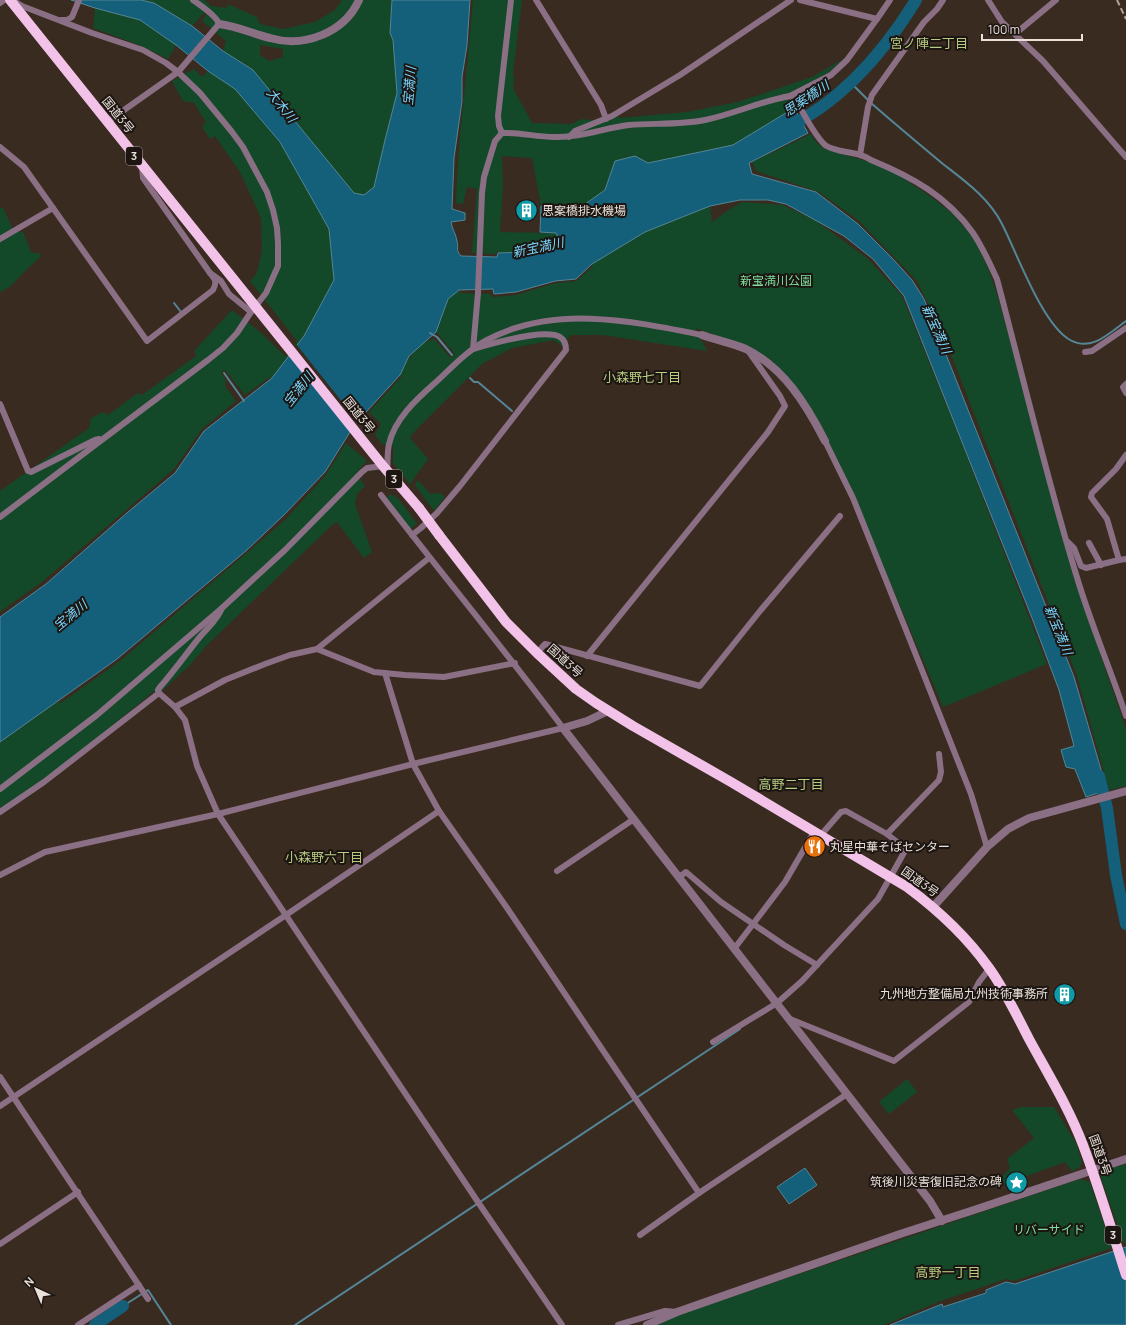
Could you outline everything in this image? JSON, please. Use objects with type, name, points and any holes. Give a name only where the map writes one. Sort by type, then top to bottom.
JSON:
[{"type":"highway","name":"国道3号","points":[[12,0],[255,310],[418,508],[506,622],[537,654],[576,689],[608,711],[908,887],[933,907],[968,943],[989,969],[1008,999],[1057,1091],[1083,1144],[1126,1275]]},
{"type":"street","points":[[0,3],[4,0]]},
{"type":"street","points":[[0,517],[223,348],[255,310],[266,292],[278,266],[278,243],[273,210],[267,192],[243,147],[211,105],[178,72],[155,56],[135,46],[92,33],[22,6],[12,0]]},
{"type":"street","points":[[193,0],[212,15],[219,24]]},
{"type":"street","points":[[219,24],[231,25],[271,39],[288,41],[309,39],[326,34],[339,26],[350,15],[359,0]]},
{"type":"street","points":[[502,133],[499,126],[498,116],[512,0]]},
{"type":"street","points":[[536,0],[601,105],[606,119]]},
{"type":"street","points":[[569,137],[575,131],[606,119],[680,75],[791,0]]},
{"type":"street","points":[[800,0],[877,19]]},
{"type":"street","points":[[502,133],[569,137],[628,126],[703,120],[730,115],[779,98],[793,98],[831,75],[847,60],[890,0]]},
{"type":"street","points":[[860,155],[868,107],[872,95],[924,22],[937,9],[943,0]]},
{"type":"street","points":[[988,0],[1002,22],[1043,61],[1126,157]]},
{"type":"street","points":[[1015,34],[1056,0]]},
{"type":"street","points":[[59,20],[68,20],[72,18],[78,3]]},
{"type":"street","points":[[107,122],[178,72],[219,24]]},
{"type":"street","points":[[793,98],[819,138],[827,146],[860,155],[902,172],[949,205],[971,230],[984,251],[997,280],[1067,542],[1096,635],[1126,716]]},
{"type":"street","points":[[473,349],[478,292],[484,177],[495,141],[502,133]]},
{"type":"street","points":[[0,147],[24,167],[147,341],[213,290],[216,280],[142,178],[142,166]]},
{"type":"street","points":[[0,239],[53,208]]},
{"type":"street","points":[[210,273],[221,281],[229,294],[255,310]]},
{"type":"street","points":[[0,790],[97,715],[222,608],[285,550],[362,472],[367,468],[385,468],[388,445],[393,431],[401,417],[426,390],[473,349],[486,340],[509,329],[543,321],[615,320],[702,335],[736,345],[769,364],[783,376],[801,398],[825,441],[853,498],[971,794],[987,847]]},
{"type":"street","points":[[1085,352],[1092,351],[1126,328]]},
{"type":"street","points":[[412,535],[437,513],[460,486],[566,350],[566,344],[562,339],[553,334],[521,336],[473,349]]},
{"type":"street","points":[[587,656],[768,432],[785,406],[780,396],[748,351]]},
{"type":"street","points":[[1126,384],[1122,387],[1126,393]]},
{"type":"street","points":[[0,404],[28,471],[30,472],[95,440],[103,439]]},
{"type":"street","points":[[1119,560],[1107,519],[1091,497],[1092,493],[1116,469],[1126,455]]},
{"type":"street","points":[[381,495],[515,663],[563,728],[930,1201],[942,1221]]},
{"type":"street","points":[[0,512],[16,505]]},
{"type":"street","points":[[537,654],[546,644],[700,686],[760,611],[840,516]]},
{"type":"street","points":[[1067,542],[1074,548],[1082,566],[1086,568],[1126,559]]},
{"type":"street","points":[[1089,543],[1101,564]]},
{"type":"street","points":[[175,707],[225,680],[264,664],[290,655],[317,649],[430,558]]},
{"type":"street","points":[[0,812],[44,782],[159,693],[158,690],[160,687],[218,618],[222,608]]},
{"type":"street","points":[[317,649],[374,672],[385,673],[444,677],[515,663]]},
{"type":"street","points":[[385,673],[413,764],[439,811],[699,1194]]},
{"type":"street","points":[[159,693],[175,707],[185,720],[197,766],[218,814],[562,1325]]},
{"type":"street","points":[[0,875],[45,852],[218,814],[413,764],[563,728],[587,721],[608,711]]},
{"type":"street","points":[[887,834],[938,780],[941,772],[939,754]]},
{"type":"street","points":[[933,907],[987,847],[1002,834],[1020,822],[1076,804],[1126,791]]},
{"type":"street","points":[[0,1106],[286,916],[439,811]]},
{"type":"street","points":[[713,1042],[777,1003],[802,981],[878,899],[906,849],[887,834],[846,811],[842,812],[817,834],[754,925],[734,949]]},
{"type":"street","points":[[557,871],[634,819]]},
{"type":"street","points":[[679,877],[686,872],[721,902],[817,965]]},
{"type":"street","points":[[790,1019],[894,1061],[969,1002],[979,982],[989,969]]},
{"type":"street","points":[[0,1078],[78,1192],[148,1299]]},
{"type":"street","points":[[640,1235],[847,1094]]},
{"type":"street","points":[[647,1325],[677,1312],[900,1234],[1126,1158]]},
{"type":"street","points":[[0,1244],[78,1192]]},
{"type":"street","points":[[78,1325],[139,1285]]},
{"type":"street","points":[[618,1325],[665,1311],[677,1312]]},
{"type":"green space","points":[[141,0],[190,0],[205,12],[192,26],[154,3]]},
{"type":"green space","points":[[196,0],[205,0],[211,6],[227,8],[228,4],[257,17],[260,24],[283,29],[315,22],[335,10],[342,0],[392,0],[390,33],[393,40],[397,93],[374,187],[364,195],[354,193],[253,70],[223,51],[226,41],[202,21],[209,10]],"holes":[[[260,45],[283,49],[283,57],[269,61],[260,55]]]},
{"type":"green space","points":[[473,0],[522,0],[513,74],[513,88],[532,123],[572,124],[581,119],[604,121],[617,116],[621,118],[687,112],[738,102],[812,77],[843,59],[828,73],[792,93],[792,103],[794,108],[733,145],[648,163],[635,156],[615,161],[605,190],[581,207],[565,210],[541,206],[532,158],[502,156],[503,186],[500,232],[556,233],[558,237],[553,243],[546,247],[531,251],[498,253],[498,251],[495,254],[472,253],[477,189],[467,187],[463,204],[456,203],[459,152]]},
{"type":"green space","points":[[95,8],[140,20],[176,45],[168,59],[139,45],[93,28]]},
{"type":"green space","points":[[194,69],[202,77],[208,71],[235,89],[280,142],[329,229],[334,280],[304,336],[272,378],[270,377],[245,395],[225,370],[221,373],[226,380],[225,386],[236,401],[202,429],[174,469],[42,582],[0,612],[0,491],[89,428],[91,418],[103,412],[108,415],[138,393],[142,395],[196,356],[195,350],[232,310],[260,332],[286,357],[297,341],[250,281],[257,273],[262,250],[261,218],[240,172],[215,136],[210,139],[202,127],[206,122],[194,103],[183,101],[172,81]]},
{"type":"green space","points":[[811,134],[817,143],[825,149],[873,163],[898,175],[930,196],[953,214],[974,239],[989,270],[998,297],[1075,581],[1126,729],[1126,786],[1109,790],[1077,676],[943,334],[917,281],[859,221],[819,192],[756,171],[752,162]]},
{"type":"green space","name":"新宝満川公園","points":[[742,202],[783,205],[816,221],[867,258],[902,296],[959,436],[1047,664],[943,707],[851,490],[828,440],[805,398],[789,379],[727,339],[695,328],[707,351],[603,335],[570,335],[563,347],[554,340],[512,348],[482,364],[413,433],[410,438],[428,459],[410,484],[393,463],[393,446],[382,444],[375,435],[381,424],[369,412],[402,376],[400,375],[410,358],[423,344],[434,339],[451,358],[455,354],[436,332],[448,299],[459,290],[461,293],[490,294],[493,297],[516,295],[556,283],[577,281],[592,267],[592,264],[645,232],[710,206],[712,222]]},
{"type":"green space","points":[[3,207],[13,230],[23,232],[31,252],[39,253],[41,255],[11,286],[0,292],[0,209]]},
{"type":"green space","points":[[346,443],[367,461],[356,473],[365,486],[357,494],[355,504],[372,552],[364,558],[337,522],[332,525],[206,646],[191,664],[162,691],[153,692],[70,760],[0,809],[0,742],[58,702],[61,703],[120,661],[284,521],[325,476]]},
{"type":"green space","points":[[418,480],[430,494],[440,493],[445,497],[434,511],[415,485]]},
{"type":"green space","points":[[390,494],[398,498],[417,524],[410,529],[387,498]]},
{"type":"green space","points":[[907,1079],[917,1092],[889,1114],[879,1102]]},
{"type":"green space","points":[[1021,1107],[1054,1107],[1076,1143],[1082,1162],[1080,1167],[1072,1171],[1065,1162],[1002,1185],[1000,1179],[1010,1168],[1007,1159],[1034,1138],[1012,1110]]},
{"type":"green space","name":"リバーサイド","points":[[1126,1164],[1126,1243],[1124,1244],[1101,1178],[1102,1171]]},
{"type":"green space","name":"リバーサイド","points":[[1080,1179],[1090,1182],[1112,1248],[1014,1281],[1006,1279],[938,1302],[884,1325],[656,1325],[678,1315]]},
{"type":"water","name":"宝満川","points":[[71,0],[141,0],[154,3],[192,26],[223,51],[253,70],[354,193],[364,195],[374,187],[397,93],[393,40],[390,33],[392,0],[470,0],[467,45],[462,77],[462,101],[454,158],[452,209],[465,213],[465,220],[451,222],[458,244],[459,254],[461,256],[497,257],[498,253],[531,251],[546,247],[558,237],[556,233],[540,232],[541,206],[565,210],[581,207],[605,190],[615,161],[635,156],[648,163],[733,145],[794,108],[808,133],[749,163],[752,174],[816,192],[858,224],[912,280],[924,299],[1074,677],[1107,790],[1086,797],[1075,769],[1066,767],[1061,750],[1074,746],[1059,690],[1032,618],[904,296],[873,259],[844,236],[786,204],[768,200],[740,200],[710,206],[645,232],[592,264],[576,279],[555,281],[516,292],[494,294],[493,289],[459,290],[448,299],[436,332],[409,356],[400,375],[355,424],[325,472],[284,515],[247,550],[117,659],[0,742],[0,617],[46,584],[175,473],[204,431],[272,378],[304,336],[334,280],[329,229],[280,142],[235,89],[208,71],[176,45],[140,20]]},
{"type":"water","points":[[805,1168],[817,1185],[789,1204],[777,1187]]},
{"type":"water","points":[[1126,1247],[1126,1325],[890,1325],[942,1304],[943,1307],[986,1293],[986,1290],[1006,1282],[1015,1284]]},
{"type":"pier","points":[[296,344],[359,423],[352,433],[288,354]]},
{"type":"waterway","name":"思案橋川","points":[[786,128],[825,104],[860,73],[890,38],[916,0]]},
{"type":"waterway","points":[[851,83],[868,100]]},
{"type":"waterway","points":[[871,103],[968,184],[990,206],[1002,224],[1040,304],[1060,332],[1070,340],[1086,344],[1100,340],[1126,321]]},
{"type":"waterway","points":[[174,303],[181,312]]},
{"type":"waterway","points":[[430,333],[437,337],[452,355]]},
{"type":"waterway","points":[[224,373],[244,401]]},
{"type":"waterway","points":[[470,378],[474,382],[478,382],[512,411]]},
{"type":"waterway","name":"新宝満川","points":[[1099,776],[1107,808],[1116,875],[1126,924]]},
{"type":"waterway","points":[[295,1325],[740,1029]]},
{"type":"waterway","points":[[123,1306],[148,1290],[171,1325]]},
{"type":"waterway","points":[[95,1325],[123,1306]]},
{"type":"railway","points":[[1117,0],[1126,19]]},
{"type":"place","name":"思案橋排水機場","points":[[527,211]]},
{"type":"place","name":"丸星中華そばセンター","points":[[814,847]]},
{"type":"place","name":"九州地方整備局九州技術事務所","points":[[1064,994]]},
{"type":"place","name":"筑後川災害復旧記念の碑","points":[[1017,1182]]},
{"type":"district","name":"宮ノ陣二丁目","points":[[929,43]]},
{"type":"district","name":"小森野七丁目","points":[[642,377]]},
{"type":"district","name":"高野二丁目","points":[[791,784]]},
{"type":"district","name":"小森野六丁目","points":[[324,857]]},
{"type":"district","name":"高野一丁目","points":[[948,1272]]},
{"type":"water label","name":"大木川","points":[[282,105]]}]
